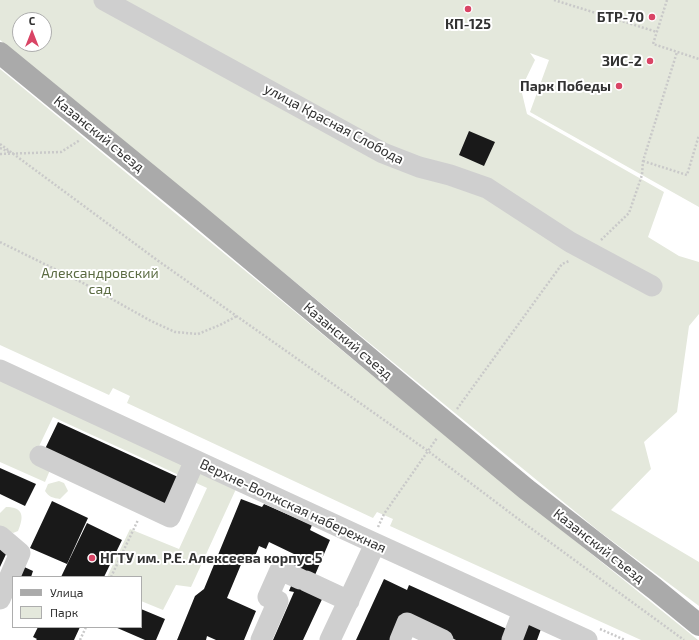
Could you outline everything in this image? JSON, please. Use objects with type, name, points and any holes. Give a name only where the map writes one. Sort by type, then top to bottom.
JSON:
[{"type":"main road","name":"Казанский съезд","points":[[0,53],[193,211],[526,490],[655,589],[699,625]]},
{"type":"street","name":"улица Красная Слобода","points":[[104,0],[383,153],[419,167],[487,188],[570,242],[652,286]]},
{"type":"street","name":"Верхне-Волжская набережная","points":[[0,370],[195,460],[377,535],[523,611],[556,634],[587,640]]},
{"type":"street","points":[[40,456],[170,517],[195,460]]},
{"type":"street","points":[[330,640],[349,601],[377,535]]},
{"type":"street","points":[[0,536],[20,553],[0,599]]},
{"type":"street","points":[[261,640],[278,601],[268,597],[280,570],[349,601]]},
{"type":"street","points":[[512,640],[523,611]]},
{"type":"street","points":[[400,640],[407,623],[443,640]]},
{"type":"path","points":[[554,0],[657,32]]},
{"type":"path","points":[[667,0],[653,44],[699,59]]},
{"type":"path","points":[[456,412],[562,264],[589,253],[629,213],[642,176],[643,161],[677,52]]},
{"type":"path","points":[[0,154],[61,152],[95,131]]},
{"type":"path","points":[[643,161],[687,175],[699,135]]},
{"type":"path","points":[[0,144],[157,260],[428,451],[684,640]]},
{"type":"path","points":[[0,148],[12,154]]},
{"type":"path","points":[[0,242],[85,284],[151,321],[175,332],[198,334],[220,325],[236,316]]},
{"type":"path","points":[[377,535],[384,514],[428,451]]},
{"type":"path","points":[[110,576],[145,506]]},
{"type":"path","points":[[80,640],[86,628]]},
{"type":"green space","points":[[0,0],[699,0],[699,207],[530,112],[549,60],[530,53],[535,60],[521,89],[527,114],[664,192],[648,237],[679,256],[699,262],[699,314],[689,326],[677,412],[644,442],[651,469],[611,510],[699,562],[699,606],[600,532],[15,52],[52,52],[52,12],[12,12],[12,50],[0,40]]},
{"type":"green space","name":"Александровский сад","points":[[0,69],[480,464],[698,640],[641,640],[390,526],[393,519],[377,512],[373,518],[127,403],[130,396],[113,388],[109,395],[0,345]]},
{"type":"green space","points":[[0,379],[236,489],[191,587],[176,585],[163,610],[142,601],[142,576],[107,576],[130,529],[179,549],[207,488],[53,417],[32,461],[50,470],[45,482],[0,462]]},
{"type":"green space","points":[[59,481],[64,483],[68,491],[60,499],[51,497],[45,491],[48,484]]},
{"type":"green space","points":[[6,507],[16,509],[22,517],[18,531],[13,533],[0,527],[0,513]]},
{"type":"building","points":[[469,131],[495,142],[484,166],[459,155]]},
{"type":"building","points":[[58,422],[178,477],[164,506],[44,451]]},
{"type":"building","points":[[0,468],[36,484],[25,506],[0,494]]},
{"type":"building","points":[[241,499],[262,507],[264,504],[312,525],[310,530],[330,540],[315,575],[324,595],[303,640],[273,640],[294,592],[289,591],[293,581],[292,565],[296,555],[269,542],[266,549],[259,546],[254,559],[245,555],[227,598],[256,611],[244,640],[216,640],[207,636],[206,640],[177,640],[195,596],[204,589]]},
{"type":"building","points":[[52,501],[88,518],[67,564],[30,548]]},
{"type":"building","name":"НГТУ им. Р.Е. Алексеева корпус 5","points":[[87,523],[122,540],[104,576],[61,576]]},
{"type":"building","points":[[0,549],[7,552],[0,567]]},
{"type":"building","points":[[20,565],[33,571],[31,576],[15,576]]},
{"type":"building","points":[[384,579],[407,590],[409,585],[509,630],[504,640],[456,640],[404,617],[394,640],[356,640]]},
{"type":"building","points":[[142,609],[165,619],[156,640],[145,640],[117,628],[142,628]]},
{"type":"building","points":[[524,622],[541,629],[537,640],[517,640]]},
{"type":"building","points":[[38,628],[80,628],[74,640],[36,640],[37,639],[33,637]]},
{"type":"place","name":"КП-125","points":[[468,9]]},
{"type":"place","name":"БТР-70","points":[[652,17]]},
{"type":"place","name":"ЗИС-2","points":[[650,61]]},
{"type":"place","name":"Парк Победы","points":[[619,86]]},
{"type":"place","name":"НГТУ им. Р.Е. Алексеева корпус 5","points":[[92,558]]}]
